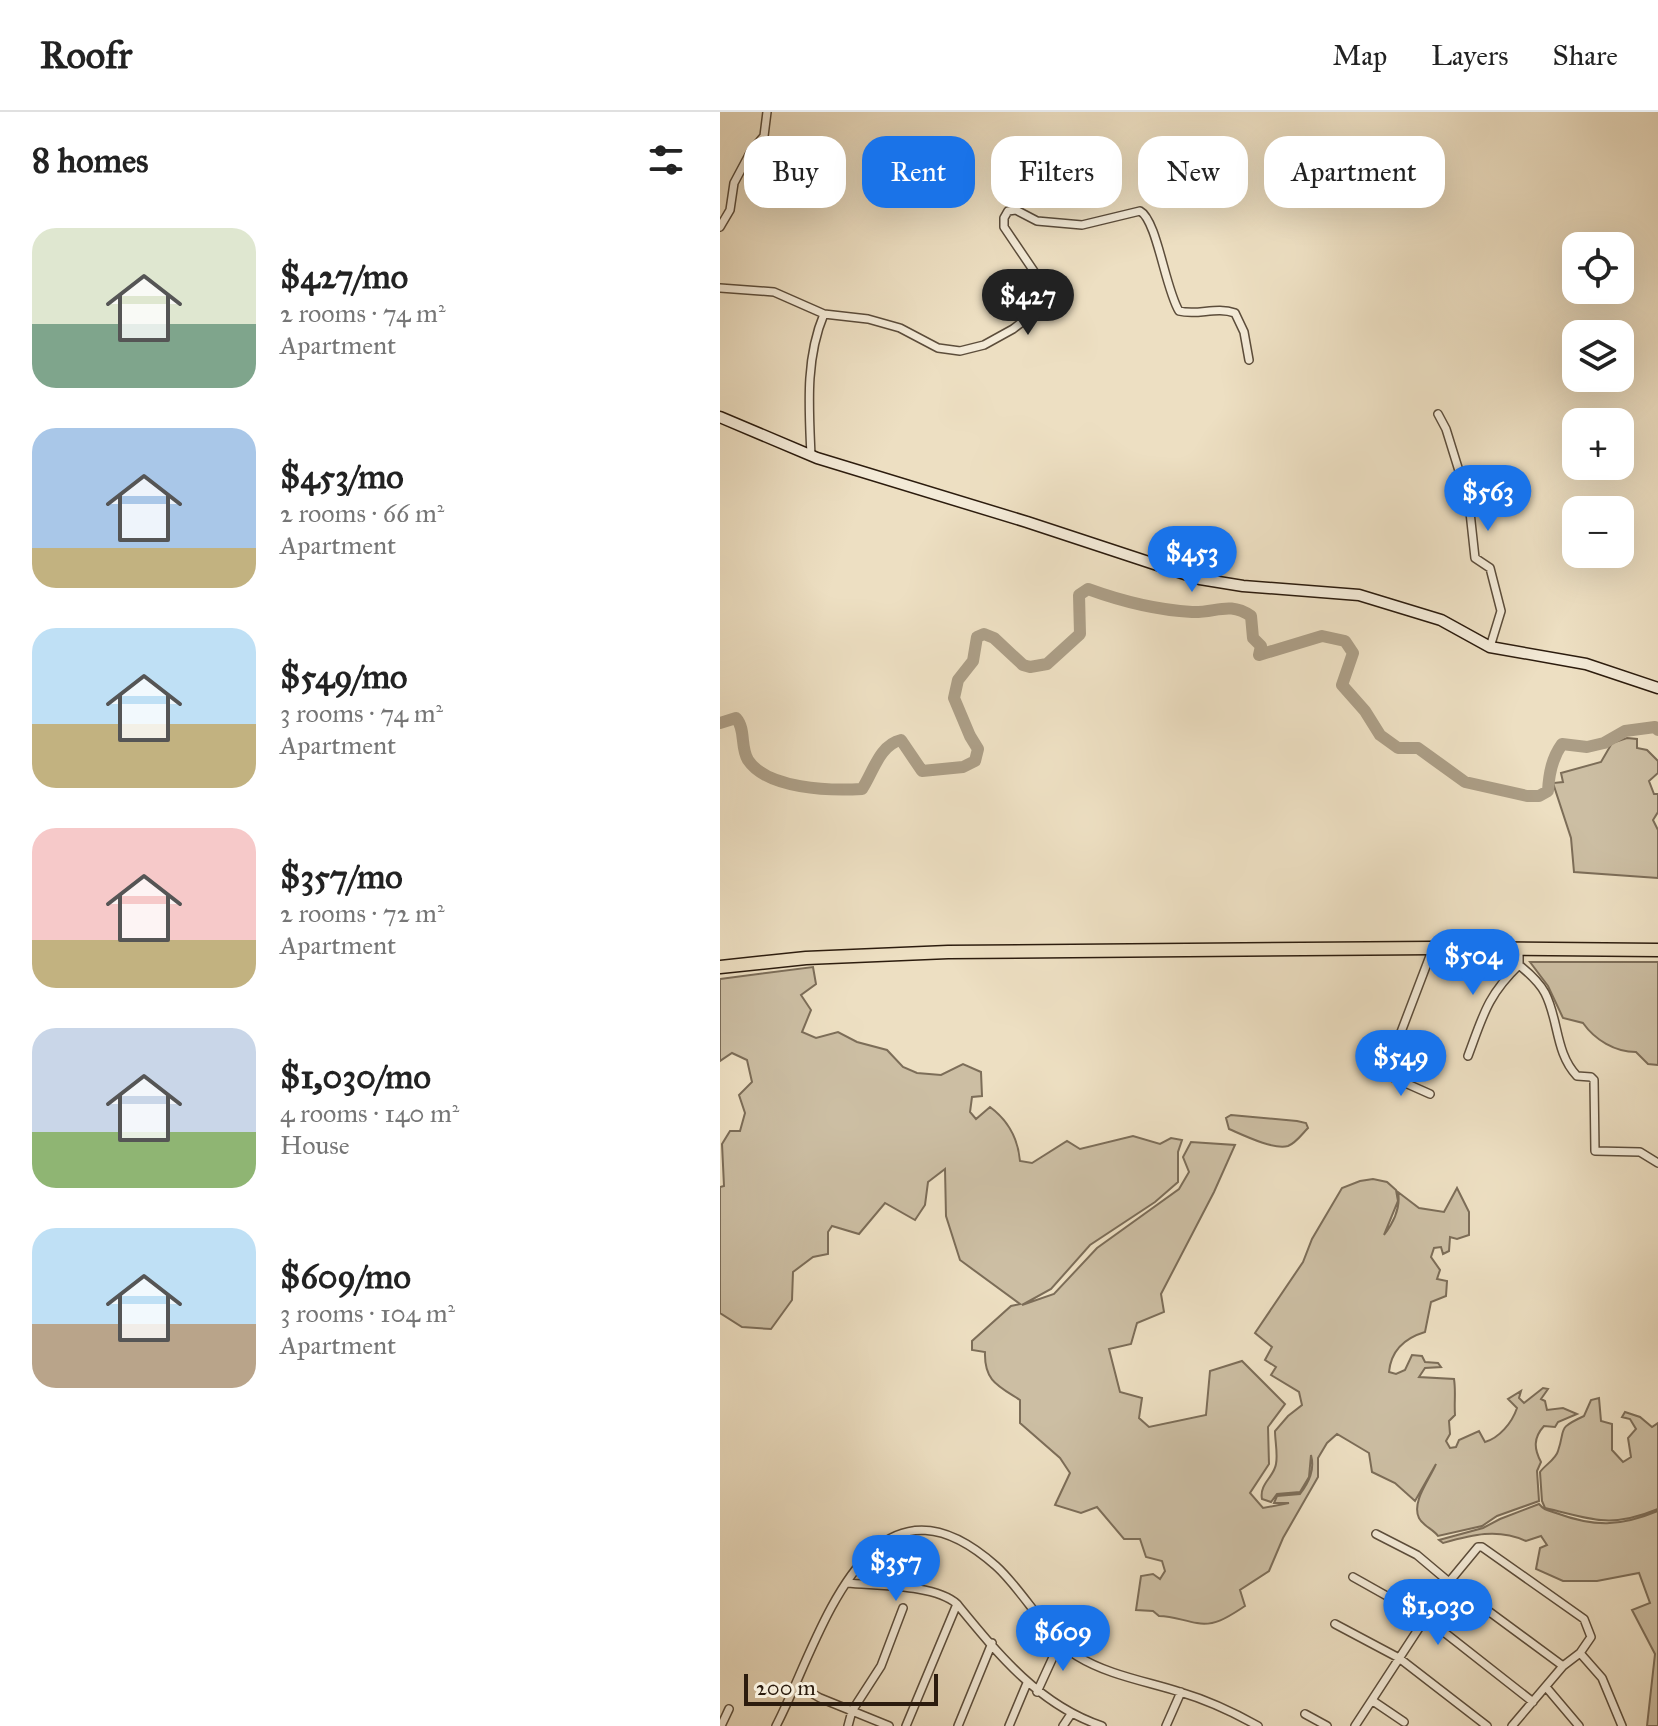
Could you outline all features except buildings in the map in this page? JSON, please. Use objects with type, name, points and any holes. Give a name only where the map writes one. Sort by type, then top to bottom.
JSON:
[{"type":"highway","points":[[720,967],[806,958],[933,952],[1433,948],[1658,950]]},
{"type":"main road","points":[[720,417],[811,456],[1213,583],[1359,595],[1441,620],[1490,647],[1586,664],[1658,688]]},
{"type":"street","points":[[720,227],[730,210],[734,183],[750,153],[764,136],[767,112]]},
{"type":"street","points":[[720,288],[774,292],[824,314],[854,316],[900,328],[938,348],[960,351],[984,345],[1031,316],[1048,301],[1048,292],[1004,227],[1008,211],[1016,210],[1037,221],[1082,225],[1140,211],[1149,218],[1165,278],[1179,311],[1221,309],[1235,313],[1244,332],[1249,360]]},
{"type":"street","points":[[811,456],[808,400],[812,356],[816,333],[824,314]]},
{"type":"street","points":[[1438,414],[1446,429],[1469,503],[1475,558],[1490,568],[1501,611],[1490,647]]},
{"type":"street","points":[[1430,1094],[1385,1074],[1433,948]]},
{"type":"street","points":[[1519,951],[1519,965],[1545,994],[1561,1050],[1574,1074],[1594,1080],[1595,1151],[1640,1152],[1658,1163]]},
{"type":"street","points":[[1468,1056],[1488,1002],[1501,982],[1519,965]]},
{"type":"street","points":[[776,1726],[814,1638],[833,1603],[866,1557],[899,1531],[935,1532],[961,1541],[986,1557],[1022,1592],[1060,1642],[1077,1656],[1106,1670],[1204,1700],[1258,1726]]},
{"type":"street","points":[[1376,1534],[1417,1555],[1563,1666]]},
{"type":"street","points":[[1355,1726],[1449,1582],[1475,1550],[1482,1547],[1584,1619],[1591,1637],[1512,1726]]},
{"type":"street","points":[[1353,1577],[1426,1618],[1533,1702]]},
{"type":"street","points":[[847,1583],[923,1590],[942,1595],[957,1604],[1037,1692],[1071,1714],[1102,1726]]},
{"type":"street","points":[[906,1726],[957,1604]]},
{"type":"street","points":[[848,1726],[852,1711],[881,1666],[903,1608]]},
{"type":"street","points":[[1335,1624],[1399,1658],[1487,1726]]},
{"type":"street","points":[[1037,1692],[1060,1642]]},
{"type":"street","points":[[958,1726],[992,1643]]},
{"type":"street","points":[[1580,1653],[1602,1678],[1622,1726]]},
{"type":"street","points":[[1009,1726],[1027,1683]]},
{"type":"street","points":[[796,1684],[820,1698],[889,1726]]},
{"type":"street","points":[[1546,1687],[1579,1726]]},
{"type":"street","points":[[1166,1726],[1181,1692]]},
{"type":"street","points":[[1373,1701],[1404,1722]]},
{"type":"street","points":[[721,1726],[729,1709]]},
{"type":"street","points":[[1063,1726],[1071,1714]]},
{"type":"street","points":[[1305,1714],[1327,1726]]},
{"type":"shaded area","points":[[1627,738],[1637,739],[1637,748],[1647,750],[1658,761],[1658,773],[1649,781],[1654,794],[1658,794],[1658,812],[1653,820],[1658,830],[1658,878],[1574,872],[1571,838],[1553,783],[1563,782],[1561,773],[1601,762],[1612,743]]},
{"type":"shaded area","points":[[1530,962],[1658,962],[1658,1065],[1648,1064],[1636,1052],[1606,1044],[1583,1023],[1563,1018],[1548,986]]},
{"type":"shaded area","points":[[813,967],[816,984],[801,995],[811,1010],[802,1032],[816,1038],[838,1032],[857,1042],[887,1050],[903,1067],[917,1073],[941,1075],[963,1064],[981,1072],[982,1096],[972,1097],[970,1112],[976,1119],[990,1107],[997,1112],[1011,1131],[1020,1161],[1032,1163],[1067,1141],[1080,1149],[1133,1136],[1160,1144],[1171,1138],[1182,1140],[1178,1152],[1178,1182],[1155,1202],[1090,1245],[1051,1289],[1022,1305],[1054,1294],[1097,1248],[1179,1189],[1189,1172],[1183,1157],[1191,1142],[1235,1145],[1161,1294],[1164,1312],[1137,1323],[1131,1344],[1109,1349],[1120,1392],[1142,1398],[1139,1418],[1149,1427],[1206,1415],[1210,1371],[1242,1361],[1285,1404],[1268,1427],[1269,1464],[1250,1493],[1263,1508],[1289,1503],[1274,1503],[1277,1496],[1300,1494],[1310,1476],[1312,1460],[1311,1455],[1309,1477],[1300,1492],[1277,1494],[1271,1502],[1262,1499],[1263,1489],[1276,1464],[1275,1431],[1302,1405],[1299,1392],[1271,1375],[1276,1367],[1265,1360],[1272,1347],[1255,1333],[1303,1262],[1312,1239],[1342,1188],[1373,1179],[1387,1182],[1396,1190],[1398,1201],[1398,1192],[1419,1208],[1444,1212],[1457,1188],[1469,1212],[1469,1235],[1457,1239],[1450,1237],[1449,1251],[1443,1254],[1441,1247],[1434,1248],[1431,1257],[1440,1270],[1437,1279],[1447,1281],[1446,1296],[1431,1302],[1425,1332],[1400,1346],[1389,1372],[1396,1374],[1405,1370],[1412,1355],[1422,1356],[1425,1362],[1438,1363],[1441,1367],[1425,1368],[1419,1377],[1454,1379],[1455,1415],[1449,1421],[1450,1434],[1446,1441],[1450,1448],[1479,1431],[1485,1442],[1495,1437],[1515,1414],[1517,1408],[1508,1399],[1521,1391],[1519,1398],[1524,1403],[1543,1388],[1548,1389],[1541,1399],[1545,1401],[1547,1410],[1563,1408],[1577,1414],[1558,1422],[1555,1427],[1544,1426],[1536,1439],[1541,1462],[1537,1471],[1539,1501],[1497,1516],[1482,1526],[1438,1536],[1421,1521],[1417,1512],[1419,1498],[1436,1464],[1415,1501],[1395,1483],[1372,1472],[1369,1453],[1337,1434],[1318,1458],[1318,1477],[1283,1538],[1269,1571],[1240,1590],[1245,1606],[1222,1619],[1204,1624],[1159,1616],[1153,1611],[1136,1610],[1141,1576],[1153,1574],[1160,1579],[1165,1571],[1162,1561],[1146,1557],[1140,1539],[1124,1539],[1097,1507],[1081,1513],[1055,1505],[1070,1473],[1060,1458],[1020,1423],[1020,1400],[994,1382],[987,1370],[985,1352],[972,1350],[972,1341],[1011,1306],[1020,1304],[960,1260],[946,1216],[945,1169],[928,1182],[925,1205],[915,1220],[885,1203],[859,1234],[832,1226],[828,1232],[828,1254],[813,1257],[793,1272],[792,1300],[771,1329],[742,1327],[720,1313],[720,1187],[724,1186],[722,1144],[730,1131],[740,1131],[745,1113],[739,1095],[752,1082],[747,1060],[732,1053],[720,1061],[720,979]],"holes":[[[1398,1201],[1396,1215],[1384,1235]]]},
{"type":"shaded area","points":[[1231,1115],[1297,1121],[1306,1123],[1308,1128],[1291,1145],[1274,1146],[1229,1129],[1226,1118]]},
{"type":"shaded area","points":[[1599,1398],[1601,1421],[1612,1424],[1612,1450],[1623,1462],[1631,1457],[1628,1438],[1636,1429],[1630,1419],[1622,1417],[1625,1412],[1640,1417],[1652,1427],[1658,1423],[1658,1509],[1626,1519],[1601,1520],[1545,1508],[1540,1472],[1557,1454],[1566,1427],[1584,1416],[1591,1400]]},
{"type":"shaded area","points":[[1539,1504],[1549,1511],[1595,1523],[1631,1520],[1658,1511],[1658,1726],[1647,1726],[1655,1654],[1632,1610],[1650,1603],[1639,1573],[1597,1581],[1563,1581],[1536,1569],[1540,1548],[1547,1545],[1541,1536],[1526,1541],[1495,1534],[1474,1535],[1443,1543],[1439,1540],[1483,1528]]},
{"type":"waterway","points":[[720,723],[736,718],[748,760],[757,770],[800,786],[862,789],[882,753],[901,740],[922,771],[963,767],[975,761],[978,749],[954,698],[958,680],[973,661],[977,637],[984,634],[994,638],[1023,665],[1047,664],[1080,634],[1079,595],[1088,589],[1166,609],[1192,612],[1236,609],[1251,616],[1253,638],[1261,646],[1259,655],[1322,636],[1345,641],[1353,653],[1342,685],[1365,711],[1380,735],[1398,748],[1418,748],[1465,782],[1539,796],[1548,791],[1552,766],[1562,744],[1587,747],[1604,743],[1625,731],[1655,727],[1658,730]]}]
